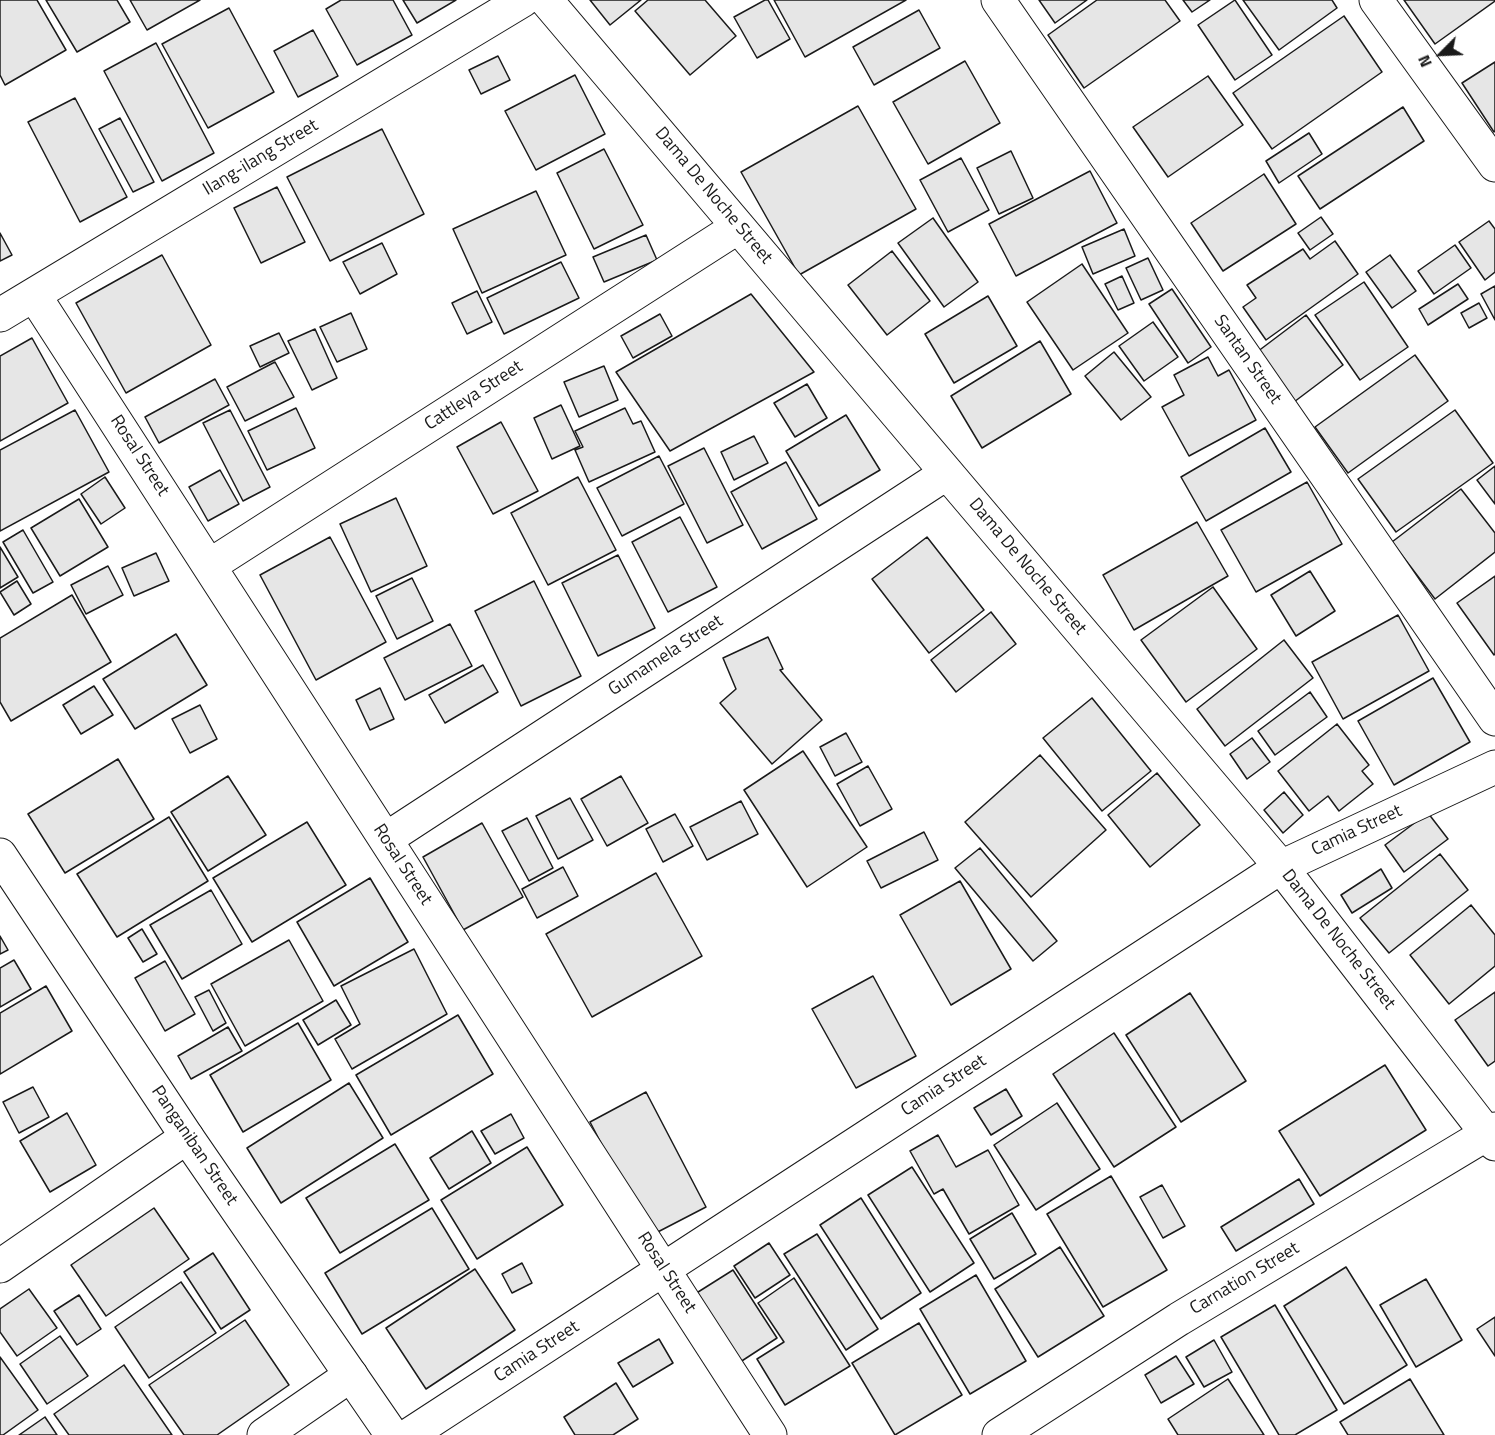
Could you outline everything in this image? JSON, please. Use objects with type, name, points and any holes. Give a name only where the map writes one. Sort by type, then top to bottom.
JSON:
[{"type":"street","name":"Ilang-ilang Street","points":[[0,315],[523,0]]},
{"type":"street","name":"Dama De Noche Street","points":[[546,0],[1281,867],[1492,1135]]},
{"type":"street","name":"Santan Street","points":[[998,0],[1495,719]]},
{"type":"street","points":[[1376,0],[1495,165]]},
{"type":"street","name":"Cattleya Street","points":[[210,566],[738,226]]},
{"type":"street","name":"Rosal Street","points":[[34,295],[770,1435]]},
{"type":"street","name":"Gumamela Street","points":[[386,839],[947,473]]},
{"type":"street","name":"Camia Street","points":[[409,1435],[1281,867],[1495,767]]},
{"type":"street","name":"Panganiban Street","points":[[0,856],[187,1137],[392,1435]]},
{"type":"street","name":"Carnation Street","points":[[999,1435],[1179,1319],[1492,1135]]},
{"type":"street","points":[[0,1266],[187,1137]]},
{"type":"street","points":[[264,1435],[351,1375]]},
{"type":"building","points":[[0,0],[37,0],[66,50],[5,85],[0,75]]},
{"type":"building","points":[[46,0],[117,0],[130,22],[77,52]]},
{"type":"building","points":[[130,0],[200,0],[147,30]]},
{"type":"building","points":[[341,0],[393,0],[412,35],[357,65],[326,9]]},
{"type":"building","points":[[403,0],[456,0],[417,23]]},
{"type":"building","points":[[590,0],[641,0],[610,25]]},
{"type":"building","points":[[648,0],[705,0],[736,36],[690,75],[635,11]]},
{"type":"building","points":[[768,0],[790,39],[757,58],[734,17]]},
{"type":"building","points":[[774,0],[906,0],[805,57]]},
{"type":"building","points":[[1039,0],[1087,0],[1055,23]]},
{"type":"building","points":[[1097,0],[1165,0],[1180,21],[1084,88],[1048,35]]},
{"type":"building","points":[[1183,0],[1210,0],[1192,12]]},
{"type":"building","points":[[1235,0],[1272,55],[1235,80],[1198,25]]},
{"type":"building","points":[[1243,0],[1332,0],[1337,8],[1279,50]]},
{"type":"building","points":[[1404,0],[1495,0],[1495,1],[1435,44]]},
{"type":"building","points":[[229,8],[274,92],[208,128],[162,44]]},
{"type":"building","points":[[919,10],[940,48],[874,85],[853,47]]},
{"type":"building","points":[[1344,16],[1382,72],[1272,149],[1233,93]]},
{"type":"building","points":[[313,30],[338,76],[298,97],[274,51]]},
{"type":"building","points":[[156,43],[214,153],[162,181],[104,71]]},
{"type":"building","points":[[498,56],[510,80],[481,94],[469,70]]},
{"type":"building","points":[[965,61],[1000,123],[928,164],[893,102]]},
{"type":"building","points":[[1495,62],[1495,131],[1494,132],[1462,83]]},
{"type":"building","points":[[575,75],[605,134],[536,170],[505,111]]},
{"type":"building","points":[[1208,76],[1243,125],[1168,177],[1133,127]]},
{"type":"building","points":[[75,98],[127,197],[80,222],[28,122]]},
{"type":"building","points":[[858,106],[916,209],[799,275],[741,172]]},
{"type":"building","points":[[1403,107],[1424,141],[1320,209],[1298,176]]},
{"type":"building","points":[[120,118],[154,182],[133,192],[99,129]]},
{"type":"building","points":[[382,129],[424,214],[330,261],[287,177]]},
{"type":"building","points":[[1309,133],[1322,154],[1279,183],[1266,161]]},
{"type":"building","points":[[604,149],[643,225],[594,249],[557,173]]},
{"type":"building","points":[[1011,151],[1033,198],[999,214],[977,168]]},
{"type":"building","points":[[961,158],[989,210],[948,232],[920,180]]},
{"type":"building","points":[[1090,171],[1117,223],[1016,276],[989,224]]},
{"type":"building","points":[[1264,174],[1296,224],[1223,271],[1191,223]]},
{"type":"building","points":[[277,187],[305,242],[261,263],[234,208]]},
{"type":"building","points":[[536,191],[566,255],[482,293],[453,229]]},
{"type":"building","points":[[1321,217],[1333,234],[1310,250],[1298,233]]},
{"type":"building","points":[[933,218],[978,282],[944,307],[898,243]]},
{"type":"building","points":[[1489,221],[1495,229],[1495,272],[1485,280],[1459,242]]},
{"type":"building","points":[[1124,229],[1135,256],[1093,274],[1082,247]]},
{"type":"building","points":[[0,233],[12,255],[0,261]]},
{"type":"building","points":[[646,235],[657,260],[604,282],[593,257]]},
{"type":"building","points":[[1335,241],[1358,274],[1266,340],[1243,307],[1256,298],[1247,285],[1303,249],[1310,259]]},
{"type":"building","points":[[382,243],[397,274],[360,294],[343,262]]},
{"type":"building","points":[[1455,245],[1471,268],[1434,294],[1418,271]]},
{"type":"building","points":[[892,251],[930,301],[887,335],[848,285]]},
{"type":"building","points":[[162,255],[211,345],[126,393],[76,303]]},
{"type":"building","points":[[1390,255],[1416,291],[1392,308],[1366,272]]},
{"type":"building","points":[[1148,258],[1163,290],[1141,300],[1126,268]]},
{"type":"building","points":[[561,262],[579,298],[504,334],[487,298]]},
{"type":"building","points":[[1082,264],[1128,333],[1073,370],[1027,302]]},
{"type":"building","points":[[1122,276],[1134,303],[1118,310],[1105,284]]},
{"type":"building","points":[[1364,282],[1408,347],[1360,380],[1315,315]]},
{"type":"building","points":[[1458,284],[1468,299],[1428,325],[1419,309]]},
{"type":"building","points":[[1495,286],[1495,320],[1481,294]]},
{"type":"building","points":[[1172,289],[1211,347],[1188,363],[1149,304]]},
{"type":"building","points":[[477,291],[492,322],[467,334],[452,303]]},
{"type":"building","points":[[751,294],[814,372],[670,451],[616,372]]},
{"type":"building","points":[[988,296],[1017,346],[954,383],[925,334]]},
{"type":"building","points":[[1479,303],[1487,318],[1469,328],[1461,313]]},
{"type":"building","points":[[351,313],[367,349],[337,362],[320,327]]},
{"type":"building","points":[[660,314],[672,336],[633,358],[621,336]]},
{"type":"building","points":[[1306,315],[1343,365],[1290,405],[1253,355]]},
{"type":"building","points":[[1153,322],[1178,357],[1144,381],[1119,346]]},
{"type":"building","points":[[315,329],[337,378],[312,390],[288,341]]},
{"type":"building","points":[[279,333],[289,353],[260,367],[250,346]]},
{"type":"building","points":[[32,338],[68,403],[0,441],[0,356]]},
{"type":"building","points":[[1040,341],[1071,394],[982,448],[951,396]]},
{"type":"building","points":[[1114,352],[1151,397],[1121,420],[1085,376]]},
{"type":"building","points":[[1415,355],[1448,401],[1348,473],[1315,427]]},
{"type":"building","points":[[1208,357],[1218,376],[1229,370],[1256,420],[1189,456],[1162,407],[1184,395],[1174,375]]},
{"type":"building","points":[[275,362],[294,397],[245,421],[227,387]]},
{"type":"building","points":[[604,366],[618,400],[579,417],[564,382]]},
{"type":"building","points":[[215,379],[229,405],[159,443],[145,417]]},
{"type":"building","points":[[807,384],[827,418],[795,437],[774,403]]},
{"type":"building","points":[[561,405],[580,446],[552,459],[534,418]]},
{"type":"building","points":[[296,408],[315,448],[267,470],[248,431]]},
{"type":"building","points":[[625,408],[633,424],[641,421],[655,452],[589,482],[575,450],[583,447],[575,431]]},
{"type":"building","points":[[75,410],[109,472],[0,531],[0,450]]},
{"type":"building","points":[[230,410],[270,487],[243,501],[203,423]]},
{"type":"building","points":[[1455,410],[1493,463],[1396,532],[1358,479]]},
{"type":"building","points":[[846,415],[880,470],[819,506],[786,451]]},
{"type":"building","points":[[501,422],[538,491],[493,514],[457,447]]},
{"type":"building","points":[[1265,428],[1291,472],[1206,521],[1181,477]]},
{"type":"building","points":[[754,436],[768,463],[734,480],[721,452]]},
{"type":"building","points":[[704,448],[743,525],[707,543],[668,466]]},
{"type":"building","points":[[659,456],[684,504],[622,536],[597,488]]},
{"type":"building","points":[[786,462],[817,519],[762,549],[731,492]]},
{"type":"building","points":[[1495,466],[1495,504],[1477,480]]},
{"type":"building","points":[[220,470],[239,504],[208,521],[189,487]]},
{"type":"building","points":[[105,477],[125,508],[101,524],[81,494]]},
{"type":"building","points":[[578,477],[616,550],[548,585],[511,513]]},
{"type":"building","points":[[1307,482],[1342,544],[1256,592],[1221,530]]},
{"type":"building","points":[[1461,489],[1495,533],[1495,552],[1435,599],[1392,542]]},
{"type":"building","points":[[396,498],[427,566],[371,592],[340,524]]},
{"type":"building","points":[[79,499],[108,547],[60,576],[31,528]]},
{"type":"building","points":[[680,517],[717,587],[668,612],[632,542]]},
{"type":"building","points":[[1197,522],[1228,576],[1134,630],[1103,575]]},
{"type":"building","points":[[23,530],[53,582],[33,593],[3,542]]},
{"type":"building","points":[[330,537],[386,642],[316,680],[260,575]]},
{"type":"building","points":[[927,537],[984,610],[929,653],[872,579]]},
{"type":"building","points":[[0,547],[18,577],[0,588]]},
{"type":"building","points":[[156,553],[169,581],[134,596],[122,568]]},
{"type":"building","points":[[618,555],[655,628],[598,656],[562,583]]},
{"type":"building","points":[[108,566],[123,595],[86,614],[71,585]]},
{"type":"building","points":[[1310,571],[1335,611],[1296,636],[1271,595]]},
{"type":"building","points":[[1495,576],[1495,654],[1494,655],[1457,603]]},
{"type":"building","points":[[412,578],[433,621],[397,639],[376,596]]},
{"type":"building","points":[[17,581],[31,604],[14,615],[0,592]]},
{"type":"building","points":[[534,581],[581,676],[521,706],[475,611]]},
{"type":"building","points":[[1213,587],[1257,649],[1186,702],[1141,640]]},
{"type":"building","points":[[72,595],[111,662],[11,721],[0,702],[0,638]]},
{"type":"building","points":[[991,612],[1016,644],[956,692],[931,660]]},
{"type":"building","points":[[1398,615],[1429,671],[1343,719],[1312,662]]},
{"type":"building","points":[[450,624],[472,666],[405,700],[384,658]]},
{"type":"building","points":[[176,634],[207,685],[135,729],[103,679]]},
{"type":"building","points":[[768,637],[783,669],[780,670],[822,720],[772,764],[720,703],[736,689],[723,658]]},
{"type":"building","points":[[1284,640],[1313,678],[1225,746],[1197,709]]},
{"type":"building","points":[[483,665],[498,692],[445,723],[429,695]]},
{"type":"building","points":[[1433,678],[1470,742],[1394,785],[1358,721]]},
{"type":"building","points":[[94,686],[113,715],[81,734],[63,705]]},
{"type":"building","points":[[380,688],[394,719],[370,730],[356,700]]},
{"type":"building","points":[[1310,692],[1327,717],[1275,755],[1258,731]]},
{"type":"building","points":[[1092,698],[1151,771],[1102,811],[1043,738]]},
{"type":"building","points":[[200,705],[217,739],[190,753],[172,719]]},
{"type":"building","points":[[1337,724],[1369,765],[1362,771],[1373,784],[1339,811],[1328,796],[1309,811],[1278,771]]},
{"type":"building","points":[[846,733],[862,762],[835,776],[820,747]]},
{"type":"building","points":[[1252,738],[1270,762],[1247,779],[1230,754]]},
{"type":"building","points":[[803,751],[867,847],[807,887],[744,790]]},
{"type":"building","points":[[1040,755],[1106,830],[1031,897],[965,822]]},
{"type":"building","points":[[118,759],[154,819],[65,873],[28,814]]},
{"type":"building","points":[[868,766],[892,809],[860,826],[837,784]]},
{"type":"building","points":[[1157,773],[1200,825],[1150,867],[1108,815]]},
{"type":"building","points":[[228,776],[266,835],[208,871],[171,812]]},
{"type":"building","points":[[621,776],[648,823],[607,846],[581,799]]},
{"type":"building","points":[[1284,792],[1303,815],[1283,833],[1264,810]]},
{"type":"building","points":[[570,798],[593,840],[558,859],[536,816]]},
{"type":"building","points":[[741,801],[758,834],[707,860],[690,827]]},
{"type":"building","points":[[1428,813],[1448,839],[1404,872],[1385,845]]},
{"type":"building","points":[[675,814],[693,846],[663,862],[646,829]]},
{"type":"building","points":[[169,817],[208,881],[117,937],[77,874]]},
{"type":"building","points":[[527,818],[553,868],[529,881],[502,831]]},
{"type":"building","points":[[307,822],[346,885],[252,942],[213,878]]},
{"type":"building","points":[[482,823],[523,897],[463,930],[423,857]]},
{"type":"building","points":[[924,832],[938,860],[881,888],[867,861]]},
{"type":"building","points":[[980,848],[1057,941],[1033,961],[955,868]]},
{"type":"building","points":[[1440,854],[1468,890],[1389,953],[1360,918]]},
{"type":"building","points":[[563,867],[578,896],[537,918],[522,889]]},
{"type":"building","points":[[1381,869],[1392,888],[1352,913],[1341,895]]},
{"type":"building","points":[[656,873],[702,956],[592,1017],[546,934]]},
{"type":"building","points":[[370,878],[408,942],[334,986],[297,922]]},
{"type":"building","points":[[960,881],[1011,969],[951,1005],[900,915]]},
{"type":"building","points":[[211,890],[242,944],[182,979],[150,925]]},
{"type":"building","points":[[1471,905],[1495,935],[1495,966],[1449,1004],[1410,955]]},
{"type":"building","points":[[142,929],[157,954],[143,962],[128,938]]},
{"type":"building","points":[[0,936],[8,950],[0,954]]},
{"type":"building","points":[[289,940],[323,1001],[245,1046],[211,984]]},
{"type":"building","points":[[414,949],[447,1014],[352,1069],[335,1039],[360,1024],[341,986]]},
{"type":"building","points":[[14,960],[31,989],[0,1007],[0,968]]},
{"type":"building","points":[[165,961],[195,1014],[165,1031],[135,978]]},
{"type":"building","points":[[873,976],[916,1056],[856,1088],[812,1009]]},
{"type":"building","points":[[46,986],[72,1031],[0,1074],[0,1013]]},
{"type":"building","points":[[209,990],[226,1023],[213,1031],[195,997]]},
{"type":"building","points":[[1495,992],[1495,1061],[1488,1066],[1455,1020]]},
{"type":"building","points":[[1190,993],[1246,1081],[1181,1122],[1126,1035]]},
{"type":"building","points":[[336,1000],[351,1025],[318,1045],[303,1020]]},
{"type":"building","points":[[458,1015],[493,1074],[391,1135],[356,1075]]},
{"type":"building","points":[[298,1023],[331,1080],[243,1132],[210,1075]]},
{"type":"building","points":[[228,1027],[242,1051],[191,1079],[178,1056]]},
{"type":"building","points":[[1114,1033],[1176,1127],[1114,1167],[1053,1074]]},
{"type":"building","points":[[1385,1065],[1426,1130],[1320,1196],[1279,1131]]},
{"type":"building","points":[[349,1083],[383,1138],[281,1203],[247,1148]]},
{"type":"building","points":[[33,1087],[49,1117],[19,1133],[3,1102]]},
{"type":"building","points":[[1006,1089],[1022,1116],[991,1135],[974,1108]]},
{"type":"building","points":[[646,1092],[706,1207],[650,1236],[590,1122]]},
{"type":"building","points":[[1057,1103],[1100,1169],[1036,1210],[994,1145]]},
{"type":"building","points":[[67,1113],[96,1165],[50,1192],[20,1141]]},
{"type":"building","points":[[511,1114],[524,1138],[495,1154],[481,1131]]},
{"type":"building","points":[[472,1131],[491,1163],[449,1189],[430,1158]]},
{"type":"building","points":[[938,1135],[956,1167],[988,1150],[1019,1205],[969,1234],[943,1189],[934,1194],[910,1151]]},
{"type":"building","points":[[395,1144],[429,1200],[340,1253],[306,1198]]},
{"type":"building","points":[[527,1147],[563,1205],[477,1259],[441,1200]]},
{"type":"building","points":[[912,1167],[974,1263],[930,1292],[868,1195]]},
{"type":"building","points":[[1111,1176],[1167,1270],[1103,1307],[1047,1214]]},
{"type":"building","points":[[1299,1179],[1314,1204],[1236,1251],[1221,1227]]},
{"type":"building","points":[[1162,1185],[1185,1226],[1163,1238],[1140,1197]]},
{"type":"building","points":[[861,1198],[921,1293],[881,1319],[820,1225]]},
{"type":"building","points":[[154,1208],[189,1259],[106,1316],[71,1265]]},
{"type":"building","points":[[432,1208],[469,1269],[362,1334],[325,1273]]},
{"type":"building","points":[[1012,1213],[1036,1254],[994,1279],[970,1239]]},
{"type":"building","points":[[817,1234],[878,1329],[846,1350],[784,1254]]},
{"type":"building","points":[[769,1243],[790,1275],[755,1298],[734,1266]]},
{"type":"building","points":[[1060,1247],[1104,1316],[1038,1357],[995,1289]]},
{"type":"building","points":[[213,1253],[250,1310],[221,1329],[184,1272]]},
{"type":"building","points":[[522,1263],[532,1283],[512,1293],[502,1274]]},
{"type":"building","points":[[1346,1267],[1407,1365],[1344,1404],[1284,1306]]},
{"type":"building","points":[[475,1269],[515,1330],[426,1389],[386,1328]]},
{"type":"building","points":[[733,1270],[777,1338],[731,1368],[687,1299]]},
{"type":"building","points":[[976,1275],[1026,1361],[970,1394],[920,1309]]},
{"type":"building","points":[[794,1278],[850,1366],[785,1405],[757,1359],[784,1342],[758,1303]]},
{"type":"building","points":[[1426,1279],[1462,1340],[1416,1367],[1380,1305]]},
{"type":"building","points":[[181,1282],[216,1333],[149,1378],[115,1327]]},
{"type":"building","points":[[29,1289],[57,1328],[17,1356],[0,1332],[0,1309]]},
{"type":"building","points":[[79,1295],[101,1329],[77,1345],[54,1311]]},
{"type":"building","points":[[1275,1305],[1337,1410],[1295,1435],[1279,1435],[1221,1337]]},
{"type":"building","points":[[1495,1317],[1495,1356],[1477,1329]]},
{"type":"building","points":[[245,1320],[289,1385],[217,1435],[184,1435],[149,1385]]},
{"type":"building","points":[[919,1323],[962,1395],[895,1435],[852,1363]]},
{"type":"building","points":[[60,1336],[88,1376],[47,1404],[20,1364]]},
{"type":"building","points":[[659,1339],[673,1363],[633,1387],[618,1363]]},
{"type":"building","points":[[1214,1340],[1232,1372],[1204,1387],[1186,1357]]},
{"type":"building","points":[[1176,1356],[1194,1384],[1161,1403],[1145,1375]]},
{"type":"building","points":[[0,1357],[38,1410],[3,1435],[0,1435]]},
{"type":"building","points":[[124,1365],[172,1435],[69,1435],[54,1414]]},
{"type":"building","points":[[1228,1379],[1264,1435],[1178,1435],[1168,1419]]},
{"type":"building","points":[[1410,1379],[1444,1435],[1348,1435],[1340,1422]]},
{"type":"building","points":[[616,1383],[638,1419],[613,1435],[575,1435],[564,1417]]},
{"type":"building","points":[[45,1417],[57,1435],[19,1435]]}]
